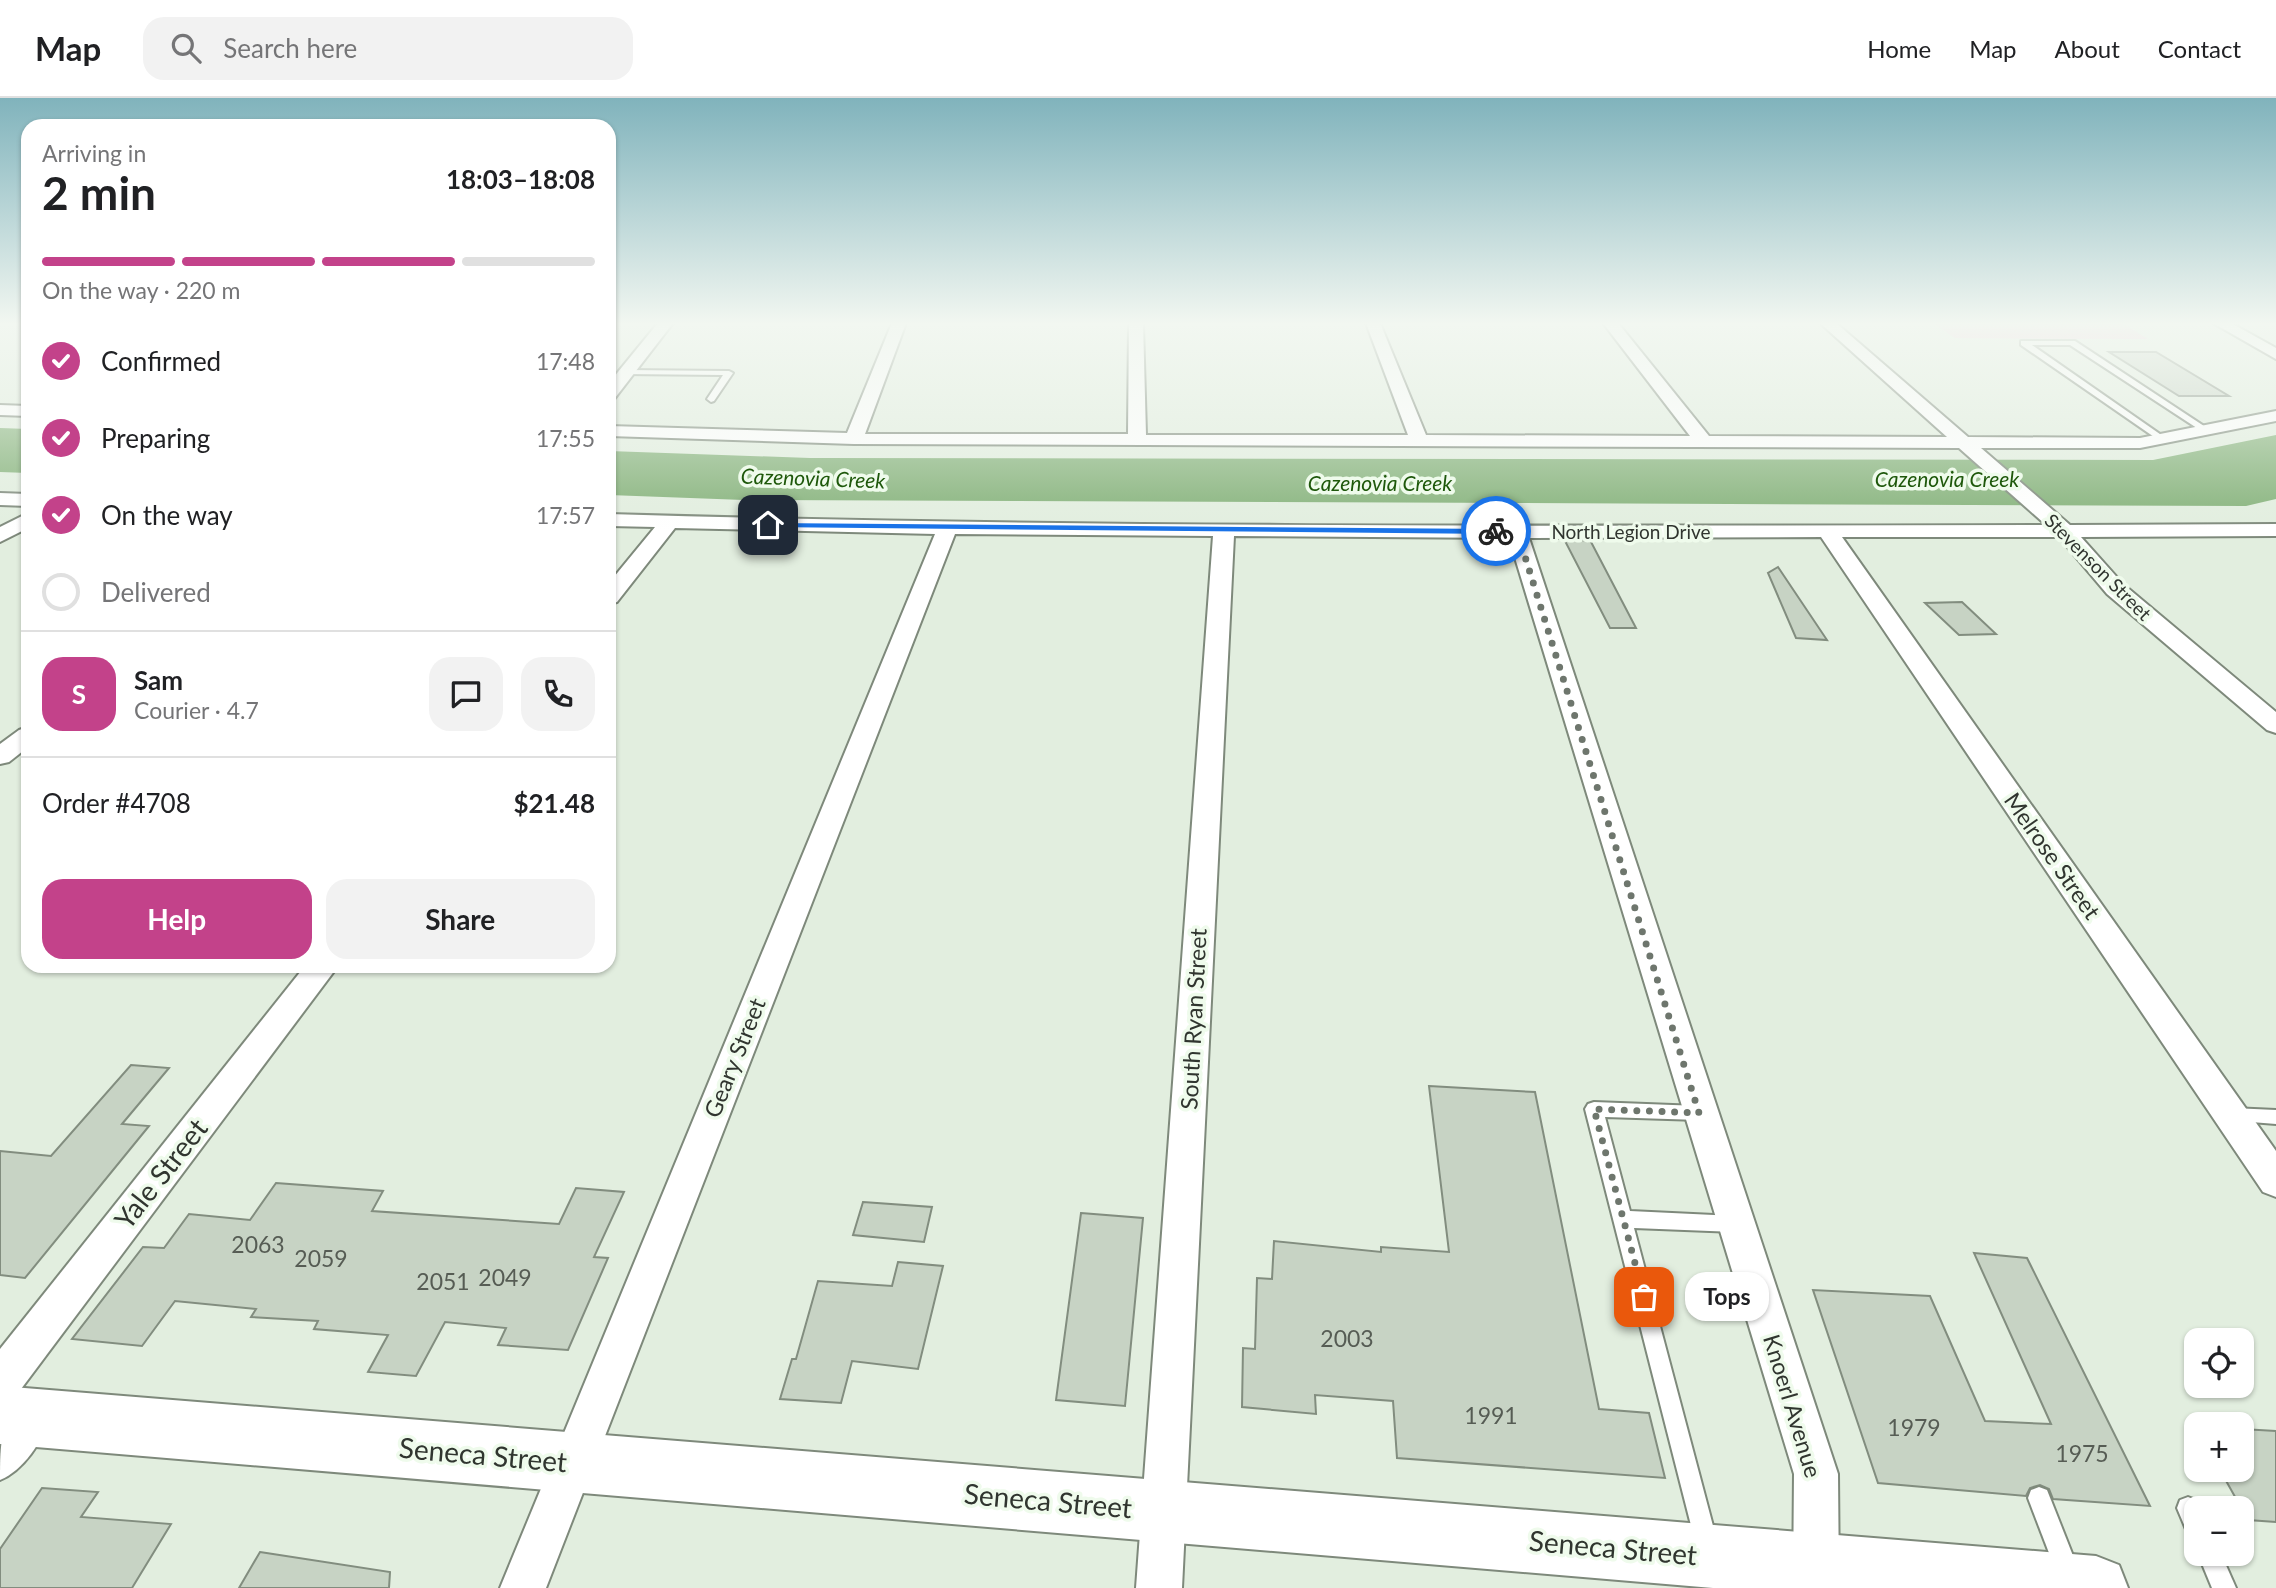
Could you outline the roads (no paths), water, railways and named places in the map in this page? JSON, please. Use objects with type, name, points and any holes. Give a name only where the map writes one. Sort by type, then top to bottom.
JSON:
[{"type":"main road","name":"Seneca Street","points":[[7,1418],[1710,1556],[1816,1576],[2084,1587]]},
{"type":"street","points":[[854,439],[872,393]]},
{"type":"street","points":[[1137,393],[1137,440]]},
{"type":"street","points":[[1400,393],[1419,440]]},
{"type":"street","points":[[1664,393],[1703,442]]},
{"type":"street","name":"Stevenson Street","points":[[1907,393],[2058,526],[2115,589],[2276,725]]},
{"type":"street","points":[[0,410],[21,411]]},
{"type":"street","points":[[616,430],[854,439],[1419,440],[1968,446],[2140,443],[2276,416]]},
{"type":"street","points":[[0,499],[21,499]]},
{"type":"street","name":"North Legion Drive","points":[[616,520],[947,528],[1828,532],[2058,526],[2276,530]]},
{"type":"street","points":[[0,536],[21,523]]},
{"type":"street","points":[[616,588],[669,523]]},
{"type":"street","name":"Geary Street","points":[[523,1588],[947,528]]},
{"type":"street","name":"South Ryan Street","points":[[1159,1588],[1224,529]]},
{"type":"street","name":"Knoerl Avenue","points":[[1517,531],[1699,1113],[1816,1474],[1816,1576]]},
{"type":"street","name":"Melrose Street","points":[[1828,532],[2276,1181]]},
{"type":"street","points":[[0,756],[21,740]]},
{"type":"street","name":"Yale Street","points":[[7,1418],[317,973]]},
{"type":"lane","points":[[711,399],[715,393]]},
{"type":"lane","points":[[2096,393],[2163,439]]},
{"type":"lane","points":[[2148,393],[2206,430]]},
{"type":"lane","points":[[1699,1113],[1594,1109],[1710,1556]]},
{"type":"lane","points":[[2230,1115],[2276,1118]]},
{"type":"lane","points":[[1624,1219],[1735,1224]]},
{"type":"lane","points":[[2039,1498],[2084,1587]]},
{"type":"lane","points":[[2214,1566],[2224,1588]]},
{"type":"water","points":[[0,428],[21,429],[21,473],[0,472]]},
{"type":"water","name":"Cazenovia Creek","points":[[2276,435],[2276,499],[2246,506],[744,500],[616,495],[616,451],[810,458],[2153,460]]},
{"type":"place","name":"Tops","points":[[1644,1297]]}]
